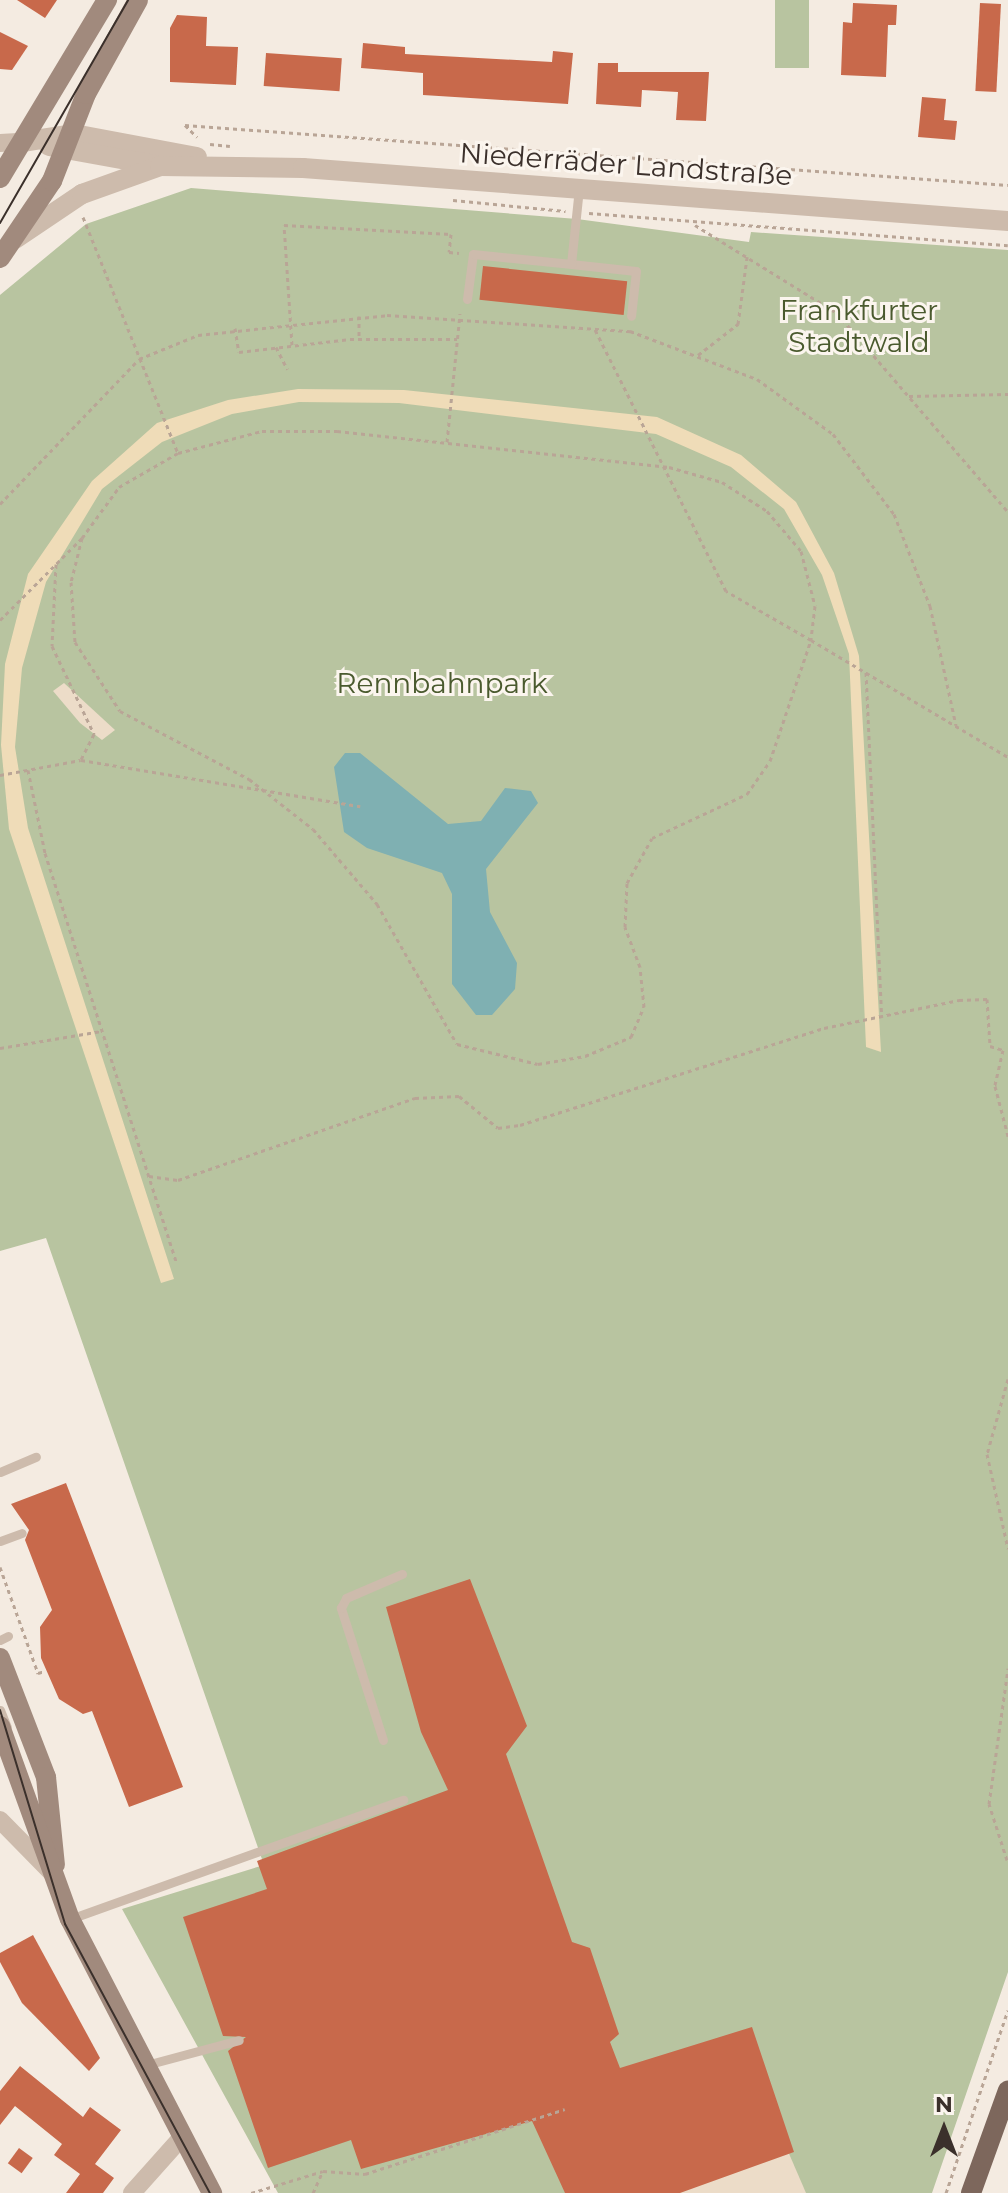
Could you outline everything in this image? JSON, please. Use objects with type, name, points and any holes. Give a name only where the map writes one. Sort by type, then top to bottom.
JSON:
[{"type":"main road","points":[[0,178],[107,0]]},
{"type":"main road","points":[[0,258],[15,239],[70,142],[86,94],[138,0]]},
{"type":"main road","points":[[0,1658],[46,1777],[55,1866]]},
{"type":"main road","points":[[0,1726],[55,1866],[70,1919],[212,2193]]},
{"type":"main road","points":[[971,2193],[1008,2090]]},
{"type":"street","name":"Niederräder Landstraße","points":[[70,142],[160,166],[214,172],[240,166]]},
{"type":"street","name":"Niederräder Landstraße","points":[[0,143],[70,142],[240,166],[1008,221]]},
{"type":"street","name":"Niederräder Landstraße","points":[[15,239],[82,194],[160,166]]},
{"type":"street","points":[[0,1820],[55,1866]]},
{"type":"street","points":[[132,2193],[182,2137]]},
{"type":"lane","points":[[571,264],[579,188]]},
{"type":"lane","points":[[467,299],[473,254],[571,264],[636,271],[631,316]]},
{"type":"lane","points":[[0,1472],[36,1457]]},
{"type":"lane","points":[[0,1541],[22,1533]]},
{"type":"lane","points":[[383,1740],[341,1608],[346,1598],[402,1574]]},
{"type":"lane","points":[[0,1710],[39,1833],[55,1866]]},
{"type":"lane","points":[[70,1919],[403,1800]]},
{"type":"lane","points":[[143,2065],[239,2040]]},
{"type":"path","points":[[185,125],[1008,185]]},
{"type":"path","points":[[437,199],[692,223],[1008,245]]},
{"type":"path","points":[[82,213],[178,453]]},
{"type":"path","points":[[692,223],[837,313],[1008,512]]},
{"type":"path","points":[[292,345],[284,225],[451,234],[449,252],[473,254]]},
{"type":"path","points":[[697,356],[738,324],[747,257]]},
{"type":"path","points":[[0,504],[139,359],[235,328],[289,320],[460,314],[630,331],[757,379],[833,434],[894,514],[930,606],[956,725]]},
{"type":"path","points":[[447,442],[460,314]]},
{"type":"path","points":[[359,316],[359,339]]},
{"type":"path","points":[[594,327],[669,467],[726,591],[1008,757]]},
{"type":"path","points":[[235,328],[239,352],[359,339],[457,339]]},
{"type":"path","points":[[276,347],[287,369]]},
{"type":"path","points":[[909,396],[1008,394]]},
{"type":"path","points":[[0,620],[82,538],[119,487],[178,453],[262,431],[447,442],[669,467],[733,489],[767,511],[801,551],[815,606],[811,640],[770,761],[747,794],[664,831],[645,849],[627,883],[625,927],[640,967],[644,1007],[631,1037],[585,1056],[538,1064],[457,1044],[377,904],[313,829],[266,792],[120,711],[75,642],[71,582],[82,538]]},
{"type":"path","points":[[56,564],[48,606],[64,683],[94,734],[81,760]]},
{"type":"path","points":[[866,672],[882,1018]]},
{"type":"path","points":[[0,775],[81,760],[360,806]]},
{"type":"path","points":[[28,770],[45,853],[176,1261]]},
{"type":"path","points":[[149,1176],[178,1180],[415,1098],[459,1096],[498,1128],[520,1125],[824,1028],[987,999],[990,1046],[1003,1050],[995,1086],[1008,1136]]},
{"type":"path","points":[[0,1048],[102,1031]]},
{"type":"path","points":[[1008,1379],[987,1454],[1008,1549]]},
{"type":"path","points":[[0,1567],[38,1673],[45,1671]]},
{"type":"path","points":[[1008,1668],[989,1804],[1008,1861]]},
{"type":"path","points":[[1008,1854],[1008,1861]]},
{"type":"path","points":[[946,2193],[1008,2010]]},
{"type":"path","points":[[251,2193],[323,2171],[365,2174],[565,2109]]},
{"type":"path","points":[[313,2193],[323,2171]]},
{"type":"green space","points":[[775,0],[809,0],[809,68],[775,68]]},
{"type":"green space","points":[[191,188],[577,219],[749,242],[751,232],[1008,250],[1008,1972],[932,2193],[278,2193],[122,1909],[264,1865],[46,1238],[0,1251],[0,295],[86,224]]},
{"type":"sand","points":[[298,389],[404,390],[657,417],[741,455],[796,502],[834,573],[859,656],[881,1052],[866,1047],[849,654],[822,575],[784,509],[731,467],[656,434],[399,403],[299,402],[232,414],[162,442],[102,489],[46,582],[22,668],[15,747],[28,828],[174,1279],[161,1283],[9,829],[1,745],[5,664],[28,574],[92,481],[157,423],[228,400]]},
{"type":"shaded area","points":[[64,683],[115,730],[102,740],[80,723],[53,691]]},
{"type":"shaded area","points":[[787,2149],[806,2193],[657,2193]]},
{"type":"water","points":[[345,753],[360,753],[448,824],[481,821],[505,788],[531,791],[538,803],[486,869],[490,912],[517,963],[515,989],[492,1015],[476,1015],[452,984],[452,894],[442,873],[367,848],[344,832],[334,767]]},
{"type":"building","points":[[17,0],[57,0],[45,18]]},
{"type":"building","points":[[853,3],[897,5],[896,25],[888,25],[886,77],[841,75],[843,22],[852,23]]},
{"type":"building","points":[[980,3],[1001,4],[996,92],[975,91]]},
{"type":"building","points":[[177,15],[207,17],[206,46],[238,47],[236,85],[170,82],[170,28]]},
{"type":"building","points":[[0,32],[28,46],[12,70],[0,69]]},
{"type":"building","points":[[363,43],[405,47],[405,54],[552,62],[553,51],[573,53],[568,104],[423,95],[423,73],[361,68]]},
{"type":"building","points":[[266,53],[342,58],[340,91],[264,86]]},
{"type":"building","points":[[598,63],[618,63],[618,72],[709,72],[706,121],[676,120],[678,92],[642,90],[641,107],[596,104]]},
{"type":"building","points":[[922,97],[946,99],[944,120],[957,121],[955,140],[918,137]]},
{"type":"building","points":[[483,266],[627,281],[624,315],[479,300]]},
{"type":"building","points":[[66,1483],[183,1787],[129,1807],[92,1711],[83,1714],[59,1699],[41,1658],[40,1627],[52,1610],[25,1540],[29,1530],[11,1504]]},
{"type":"building","points":[[470,1579],[527,1726],[506,1754],[572,1942],[590,1948],[619,2034],[610,2042],[620,2068],[752,2027],[794,2152],[680,2193],[565,2193],[532,2121],[361,2169],[351,2140],[268,2168],[228,2051],[246,2037],[223,2036],[183,1917],[267,1889],[257,1861],[448,1790],[421,1732],[386,1607]]},
{"type":"building","points":[[33,1935],[100,2058],[89,2071],[22,2003],[0,1962],[0,1953]]},
{"type":"building","points":[[20,2066],[83,2117],[90,2107],[121,2130],[95,2164],[114,2178],[103,2193],[66,2193],[80,2174],[54,2155],[62,2144],[15,2106],[0,2125],[0,2091]]},
{"type":"building","points":[[19,2148],[33,2158],[22,2173],[8,2163]]},
{"type":"tram line","points":[[0,223],[128,0]]},
{"type":"tram line","points":[[0,1710],[65,1924],[210,2193]]},
{"type":"park label","name":"Frankfurter Stadtwald","points":[[859,326]]},
{"type":"park label","name":"Rennbahnpark","points":[[442,683]]}]
